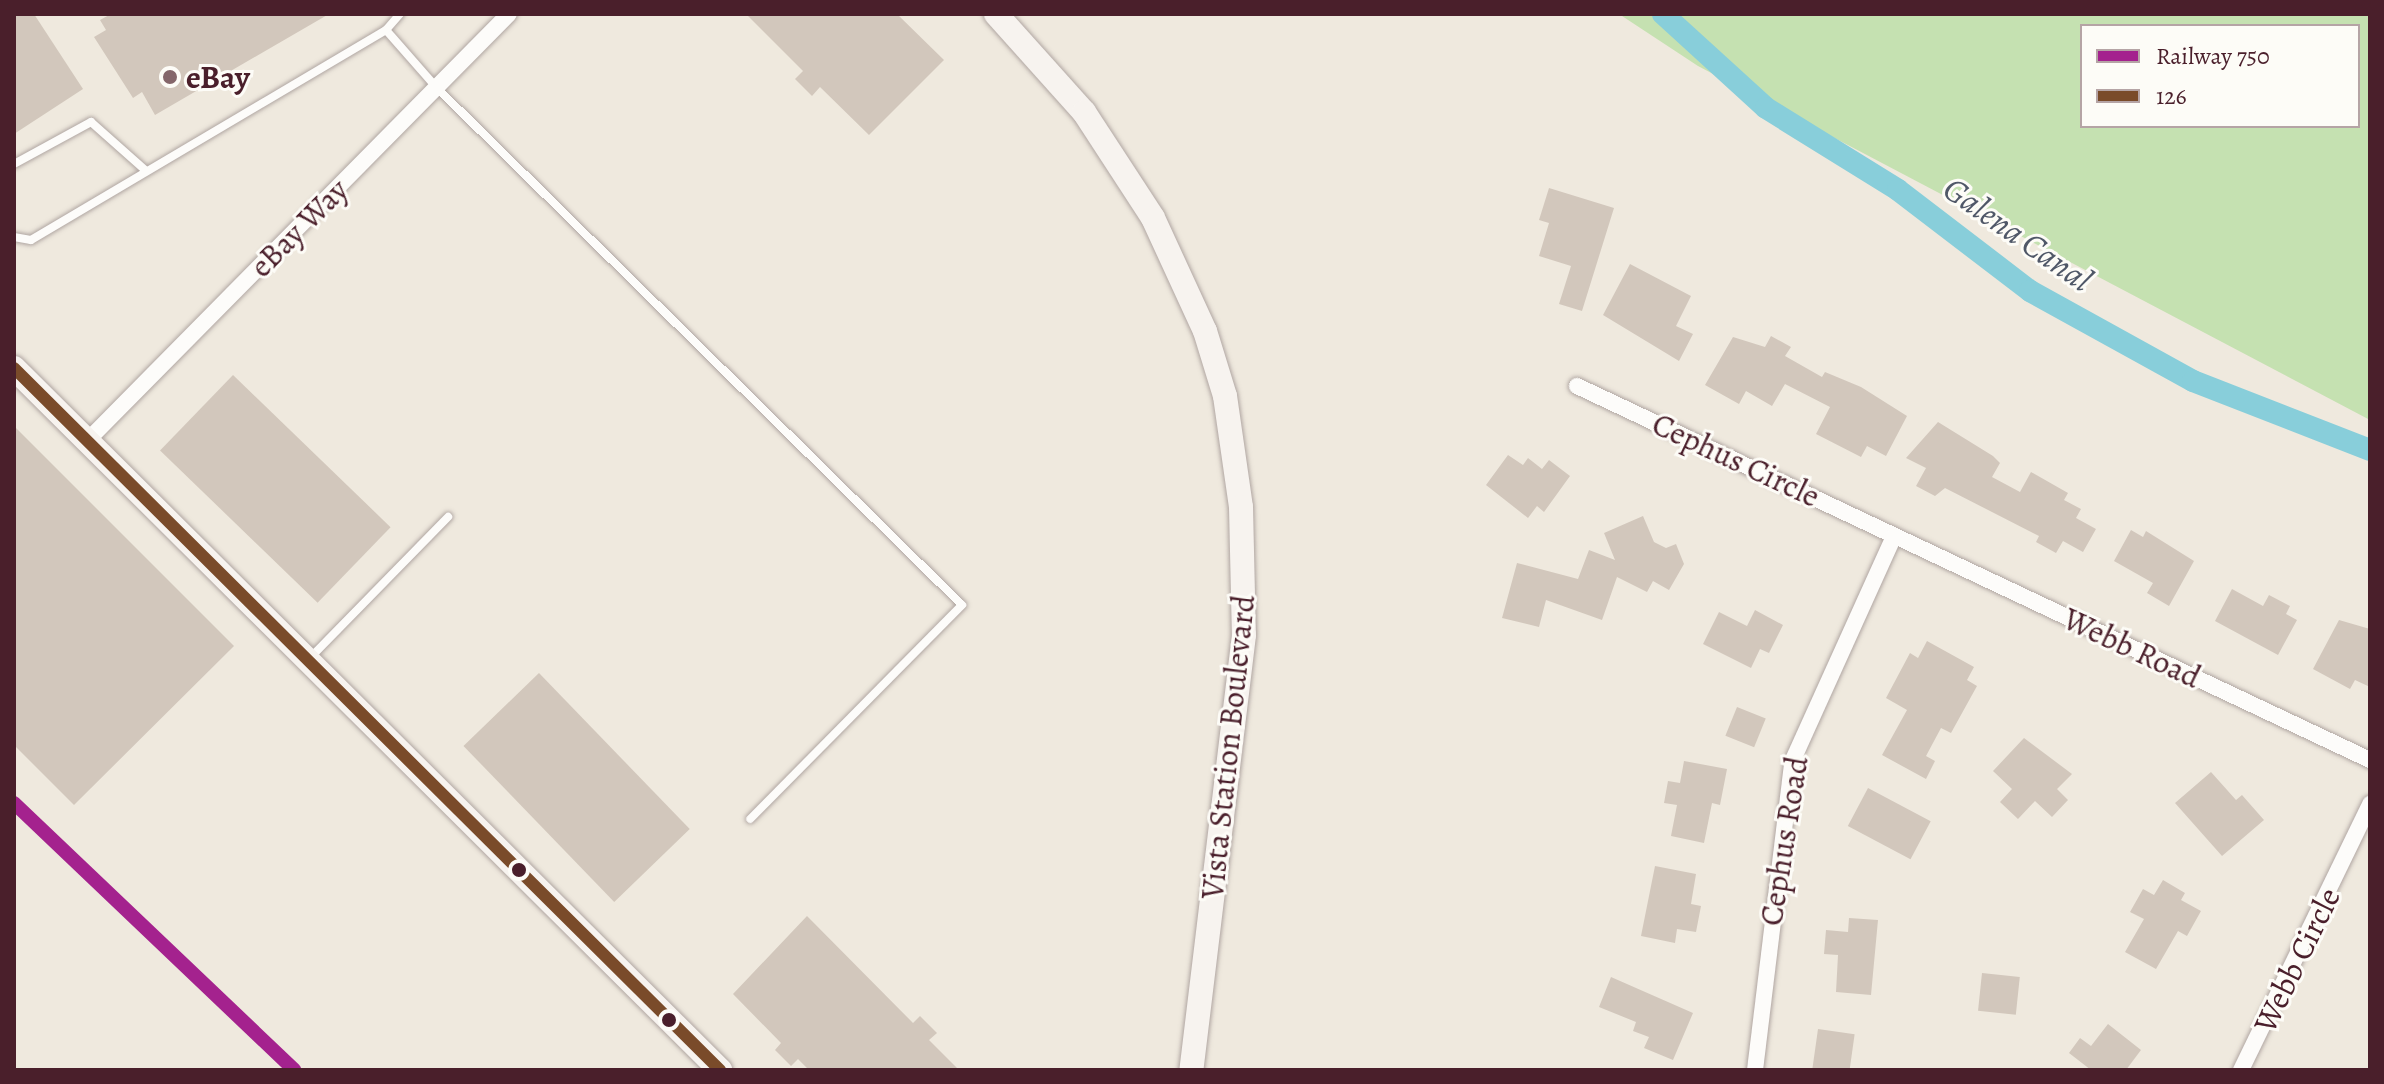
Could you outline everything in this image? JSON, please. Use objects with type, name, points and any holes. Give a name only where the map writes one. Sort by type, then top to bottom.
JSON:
[{"type":"street","name":"eBay Way","points":[[87,441],[509,14]]},
{"type":"street","name":"Vista Station Boulevard","points":[[996,14],[1084,112],[1153,218],[1199,317],[1225,396],[1241,507],[1244,635],[1191,1070]]},
{"type":"street","points":[[14,368],[720,1070]]},
{"type":"street","name":"Cephus Circle","points":[[1577,386],[1894,536]]},
{"type":"street","name":"Webb Road","points":[[1894,536],[2370,760]]},
{"type":"street","name":"Cephus Road","points":[[1755,1070],[1792,762],[1894,536]]},
{"type":"street","name":"Webb Circle","points":[[2241,1070],[2370,804]]},
{"type":"lane","points":[[14,237],[31,240],[386,30],[400,14]]},
{"type":"lane","points":[[386,30],[437,88],[962,605],[750,819]]},
{"type":"lane","points":[[14,164],[91,122],[145,170]]},
{"type":"lane","points":[[307,662],[448,517]]},
{"type":"green space","points":[[1619,14],[2370,14],[2370,420],[1698,66]]},
{"type":"building","points":[[14,14],[34,14],[83,89],[14,134]]},
{"type":"building","name":"eBay","points":[[111,14],[329,14],[155,115],[142,92],[133,98],[94,37],[106,30],[100,20]]},
{"type":"building","points":[[746,14],[897,14],[944,60],[869,135],[820,87],[812,96],[795,79],[803,71]]},
{"type":"building","points":[[1549,188],[1614,208],[1582,311],[1559,304],[1571,266],[1539,256],[1549,223],[1539,220]]},
{"type":"building","points":[[1630,264],[1691,296],[1676,326],[1693,334],[1679,361],[1603,315]]},
{"type":"building","points":[[1771,336],[1791,347],[1785,356],[1822,377],[1825,372],[1861,387],[1907,416],[1886,456],[1867,446],[1861,457],[1816,434],[1830,407],[1785,384],[1772,406],[1746,391],[1739,404],[1705,385],[1733,337],[1765,347]]},
{"type":"building","points":[[233,375],[391,527],[318,603],[160,451]]},
{"type":"building","points":[[1938,422],[2000,463],[1992,477],[2020,492],[2031,472],[2068,493],[2064,500],[2081,509],[2076,518],[2096,529],[2083,552],[2063,541],[2056,553],[2036,542],[2039,536],[1945,488],[1935,496],[1916,486],[1926,468],[1906,458]]},
{"type":"building","points":[[14,426],[234,646],[74,805],[14,745]]},
{"type":"building","points":[[1508,455],[1523,465],[1528,458],[1542,469],[1549,460],[1570,476],[1544,512],[1537,506],[1528,518],[1486,485]]},
{"type":"building","points":[[1643,516],[1654,542],[1666,548],[1676,544],[1684,564],[1669,590],[1653,581],[1647,592],[1617,577],[1602,620],[1546,600],[1539,627],[1502,618],[1517,563],[1578,579],[1589,550],[1615,560],[1604,533]]},
{"type":"building","points":[[2131,530],[2143,537],[2146,531],[2194,561],[2169,606],[2147,593],[2153,583],[2114,561]]},
{"type":"building","points":[[2232,589],[2263,606],[2269,595],[2290,606],[2286,614],[2297,620],[2278,655],[2215,621]]},
{"type":"building","points":[[1755,610],[1783,625],[1769,653],[1760,649],[1751,668],[1703,644],[1719,612],[1747,626]]},
{"type":"building","points":[[2339,620],[2370,629],[2370,687],[2355,680],[2350,689],[2313,669]]},
{"type":"building","points":[[1927,641],[1974,667],[1967,680],[1977,686],[1951,733],[1941,728],[1926,756],[1935,761],[1926,779],[1882,755],[1907,710],[1886,698],[1910,653],[1918,658]]},
{"type":"building","points":[[539,673],[690,829],[614,902],[463,746]]},
{"type":"building","points":[[1737,707],[1766,719],[1754,747],[1725,736]]},
{"type":"building","points":[[2024,738],[2072,774],[2057,789],[2068,800],[2052,817],[2035,801],[2018,819],[2000,802],[2012,789],[1993,771]]},
{"type":"building","points":[[1684,761],[1727,769],[1720,805],[1712,803],[1704,843],[1671,836],[1677,805],[1664,803],[1668,781],[1680,783]]},
{"type":"building","points":[[2211,772],[2236,800],[2242,795],[2264,820],[2222,856],[2175,803]]},
{"type":"building","points":[[1868,788],[1931,821],[1911,859],[1848,826]]},
{"type":"building","points":[[1655,866],[1696,874],[1691,904],[1701,906],[1696,932],[1677,929],[1675,943],[1641,936]]},
{"type":"building","points":[[2163,880],[2185,893],[2181,900],[2201,911],[2187,936],[2178,931],[2156,969],[2125,952],[2144,919],[2130,912],[2143,889],[2154,895]]},
{"type":"building","points":[[807,916],[913,1023],[920,1016],[937,1033],[929,1040],[959,1070],[809,1070],[798,1059],[791,1066],[775,1050],[781,1043],[733,994]]},
{"type":"building","points":[[1849,918],[1878,920],[1871,995],[1836,992],[1838,955],[1824,954],[1826,930],[1848,932]]},
{"type":"building","points":[[1982,973],[2020,977],[2016,1015],[1978,1011]]},
{"type":"building","points":[[1611,977],[1693,1013],[1673,1060],[1644,1048],[1649,1037],[1633,1031],[1636,1022],[1599,1007]]},
{"type":"building","points":[[2108,1024],[2141,1050],[2126,1070],[2091,1070],[2069,1053],[2080,1038],[2091,1046]]},
{"type":"building","points":[[1818,1029],[1855,1034],[1850,1070],[1812,1070]]},
{"type":"waterway","name":"Galena Canal","points":[[1663,14],[1766,108],[1898,190],[2030,291],[2193,381],[2370,450]]},
{"type":"rail line","name":"750","points":[[14,803],[294,1070]]},
{"type":"transit line","name":"126","points":[[14,368],[720,1070]]},
{"type":"place","name":"eBay","points":[[170,77]]}]
